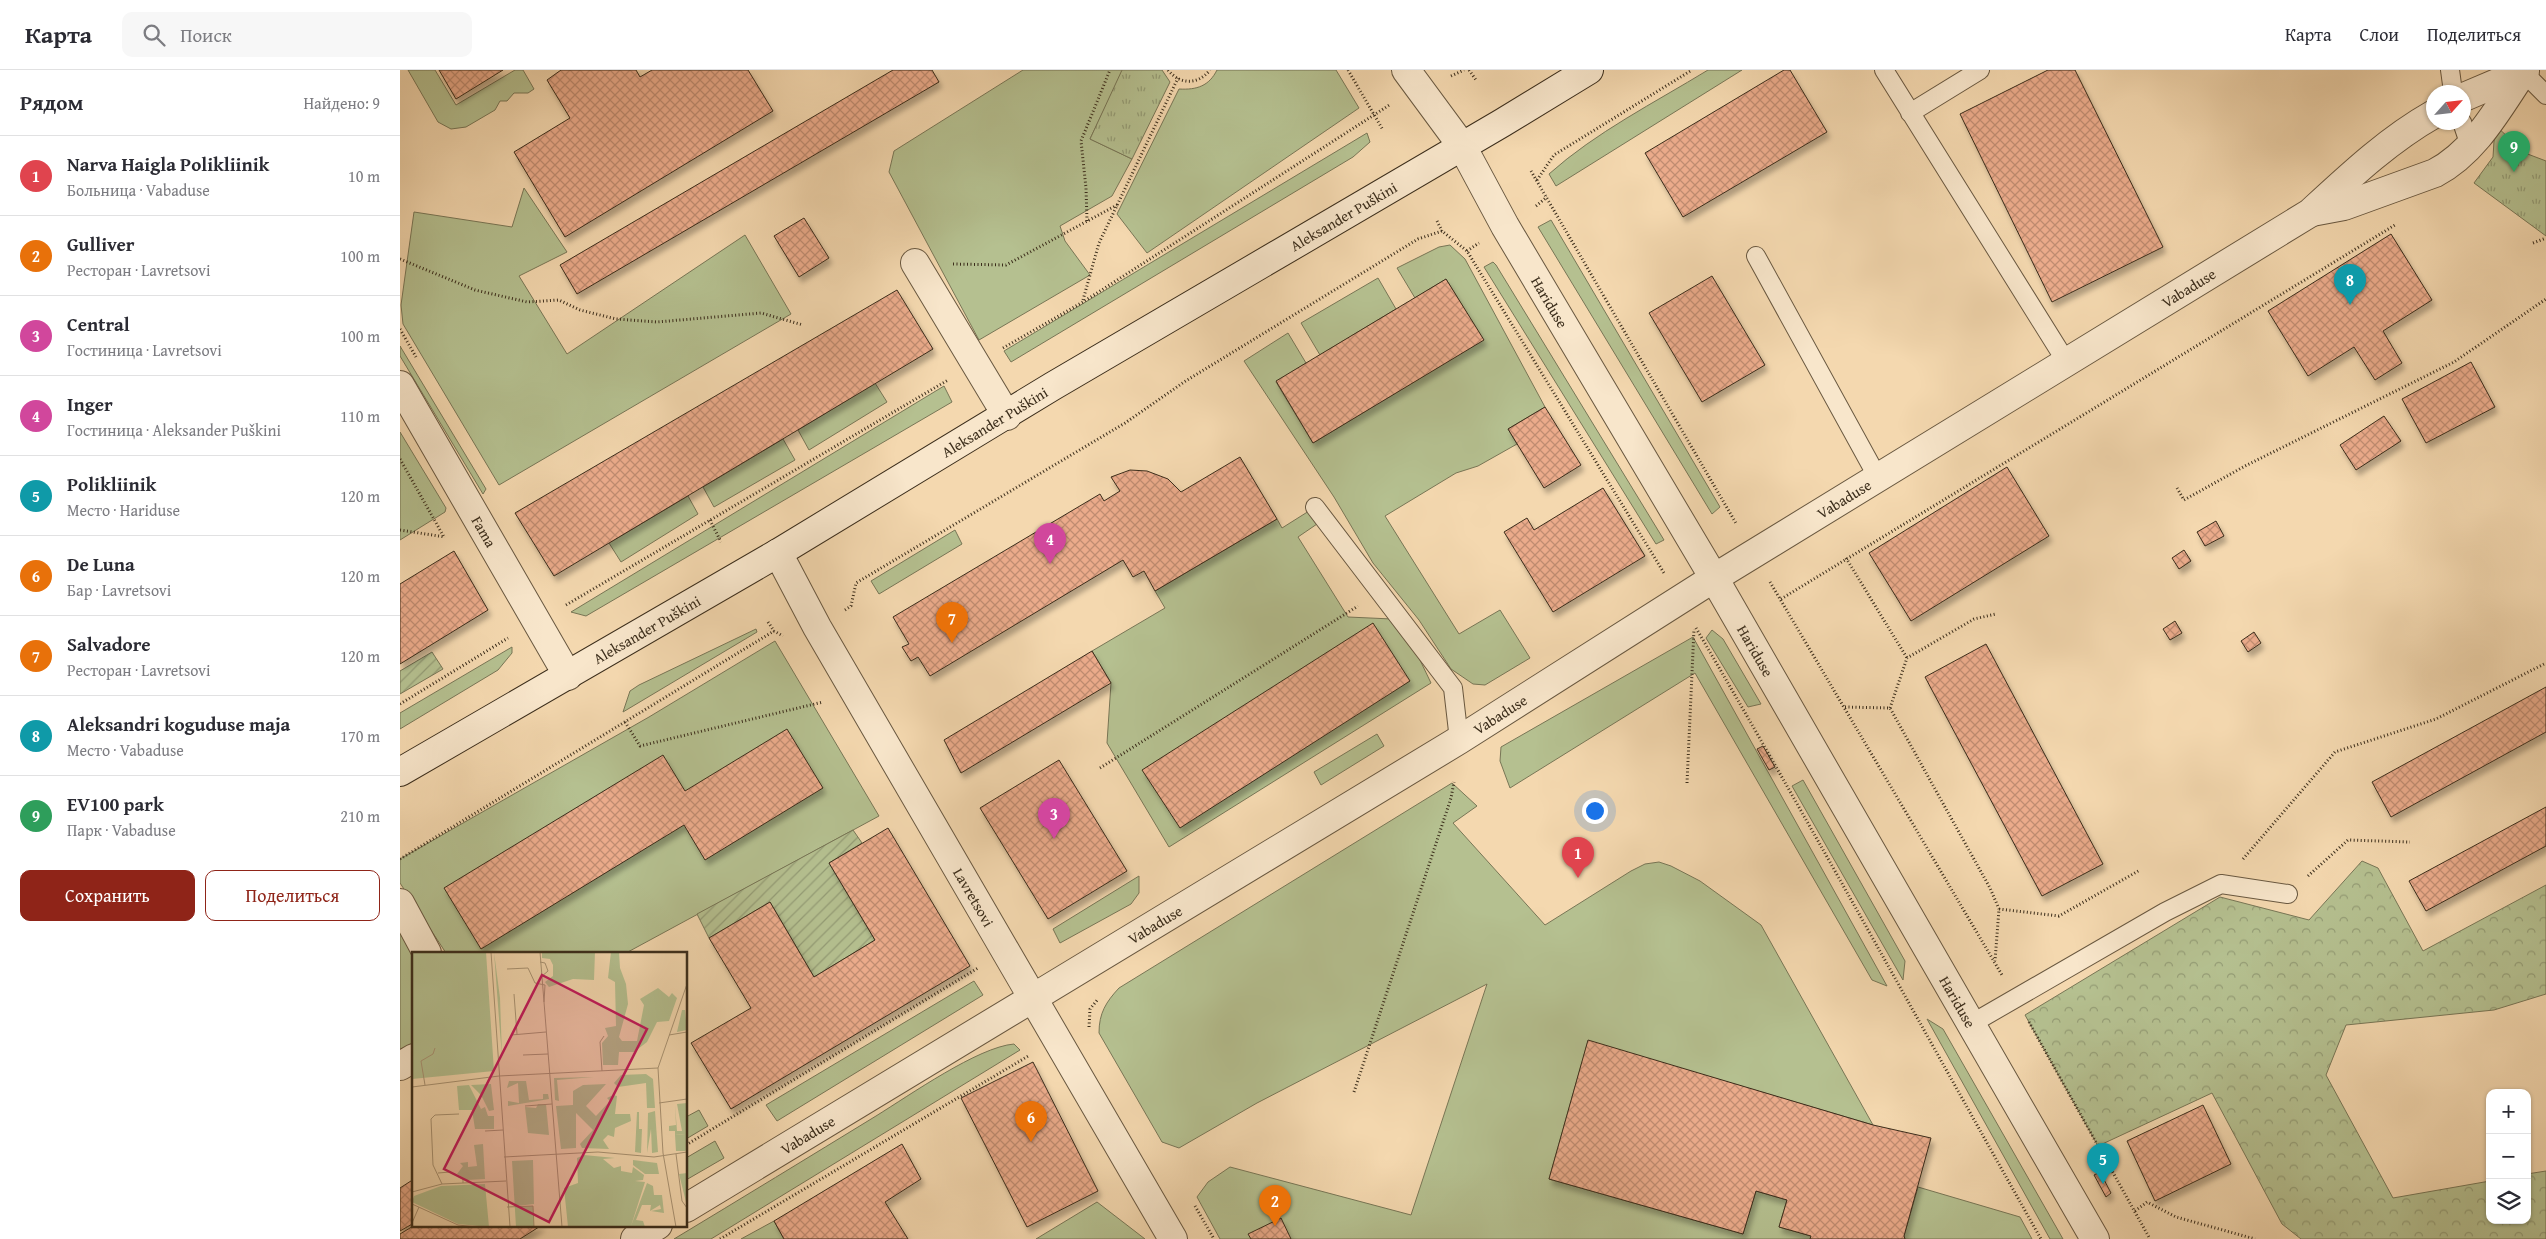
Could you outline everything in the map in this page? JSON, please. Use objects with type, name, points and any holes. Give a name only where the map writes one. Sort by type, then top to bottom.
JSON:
[{"type":"street","name":"Hariduse","points":[[1406,70],[1462,146],[1510,234],[1714,578],[2095,1239]]},
{"type":"street","name":"Aleksander Puškini","points":[[400,772],[778,553],[1077,372],[1589,70]]},
{"type":"street","points":[[2471,94],[2524,71]]},
{"type":"street","name":"Vabaduse","points":[[2310,213],[2344,206],[2435,173],[2449,166],[2466,134],[2524,71]]},
{"type":"street","name":"Vabaduse","points":[[688,1207],[1459,740],[1680,599],[2310,213],[2350,175],[2415,124],[2426,118]]},
{"type":"street","points":[[915,263],[1007,416]]},
{"type":"street","name":"Fama","points":[[400,385],[568,676]]},
{"type":"street","name":"Lavretsovi","points":[[778,553],[817,627],[1173,1239]]},
{"type":"street","points":[[400,903],[426,952]]},
{"type":"street","points":[[400,1066],[412,1059]]},
{"type":"street","points":[[635,1239],[656,1226]]},
{"type":"lane","points":[[1884,70],[2067,362]]},
{"type":"lane","points":[[1910,113],[1980,70]]},
{"type":"lane","points":[[2450,70],[2452,85]]},
{"type":"lane","points":[[2524,71],[2546,95]]},
{"type":"lane","points":[[1756,256],[1878,478]]},
{"type":"lane","points":[[1314,508],[1453,688],[1459,740]]},
{"type":"lane","points":[[1970,1024],[2165,912],[2221,884],[2288,894]]},
{"type":"path","points":[[1087,221],[1081,141],[1110,70]]},
{"type":"path","points":[[1168,70],[1178,78],[1189,82],[1198,80],[1210,70]]},
{"type":"path","points":[[1348,70],[1383,130]]},
{"type":"path","points":[[1449,77],[1464,70]]},
{"type":"path","points":[[1469,70],[1476,80]]},
{"type":"path","points":[[1537,180],[1554,155],[1692,70]]},
{"type":"path","points":[[1082,302],[1099,243],[1178,78]]},
{"type":"path","points":[[1531,171],[1780,599],[1995,961],[2150,1239]]},
{"type":"path","points":[[1536,206],[1546,197]]},
{"type":"path","points":[[915,263],[1006,265],[1118,205]]},
{"type":"path","points":[[1780,599],[2402,221]]},
{"type":"path","points":[[1437,222],[1442,230],[1467,251],[1680,599]]},
{"type":"path","points":[[838,615],[851,606],[856,583],[1124,423],[1184,382],[1418,239],[1442,230]]},
{"type":"path","points":[[2533,243],[2546,238]]},
{"type":"path","points":[[400,259],[475,290],[527,302],[560,300],[580,310],[616,319],[657,322],[761,313],[803,325]]},
{"type":"path","points":[[2177,488],[2184,500],[2245,466],[2454,362],[2546,299]]},
{"type":"path","points":[[400,459],[444,537]]},
{"type":"path","points":[[710,520],[721,542]]},
{"type":"path","points":[[400,530],[450,538]]},
{"type":"path","points":[[1846,558],[1907,658]]},
{"type":"path","points":[[1100,768],[1380,592]]},
{"type":"path","points":[[1995,961],[1999,909],[1890,708],[1907,658],[1974,618],[1996,614]]},
{"type":"path","points":[[400,704],[537,620]]},
{"type":"path","points":[[1687,783],[1694,624],[1769,752],[1823,852],[2041,1239]]},
{"type":"path","points":[[400,859],[774,631]]},
{"type":"path","points":[[2221,884],[2334,752],[2436,719],[2546,663]]},
{"type":"path","points":[[625,722],[640,746],[826,701]]},
{"type":"path","points":[[1844,707],[1890,708]]},
{"type":"path","points":[[1354,1092],[1451,798],[1455,779]]},
{"type":"path","points":[[2288,894],[2348,840],[2410,842]]},
{"type":"path","points":[[1999,909],[2059,916],[2140,870]]},
{"type":"path","points":[[688,1144],[983,965]]},
{"type":"path","points":[[2134,1211],[2147,1202],[2176,1217],[2255,1239]]},
{"type":"green space","points":[[408,70],[435,70],[456,105],[515,70],[523,70],[534,89],[528,93],[514,93],[507,101],[500,101],[495,110],[466,127],[451,129],[438,122]]},
{"type":"green space","points":[[1023,70],[1123,70],[1090,139],[1132,159],[1112,196],[1060,226],[1065,241],[1090,275],[979,340],[889,172],[894,151]]},
{"type":"green space","points":[[1122,70],[1162,70],[1170,82],[1132,159],[1090,139]]},
{"type":"green space","points":[[1217,70],[1336,70],[1359,108],[1147,253],[1117,214],[1179,89],[1191,89],[1202,86],[1210,80]]},
{"type":"green space","points":[[1708,70],[1742,70],[1556,186],[1549,174],[1567,159],[1606,131]]},
{"type":"green space","points":[[2495,125],[2525,153],[2546,161],[2546,236],[2474,183],[2493,157]]},
{"type":"green space","points":[[1367,133],[1370,142],[1353,157],[1011,362],[1004,351]]},
{"type":"green space","points":[[524,188],[567,252],[519,276],[567,354],[745,235],[791,314],[499,485],[403,324],[401,305],[414,212],[512,227]]},
{"type":"green space","points":[[1551,220],[1720,507],[1712,514],[1538,227]]},
{"type":"green space","points":[[1450,245],[1465,259],[1545,407],[1508,429],[1517,444],[1478,466],[1456,473],[1385,516],[1459,634],[1500,610],[1530,658],[1485,685],[1473,684],[1451,669],[1419,620],[1373,563],[1334,497],[1244,361],[1288,333],[1306,363],[1276,382],[1313,443],[1483,340],[1446,279],[1415,298],[1397,268],[1439,247]]},
{"type":"green space","points":[[1493,262],[1664,540],[1656,544],[1484,267]]},
{"type":"green space","points":[[1378,278],[1396,309],[1320,355],[1301,323]]},
{"type":"green space","points":[[400,346],[486,489],[483,494],[400,356]]},
{"type":"green space","points":[[875,383],[887,402],[809,450],[798,430]]},
{"type":"green space","points":[[944,386],[952,402],[586,616],[571,612]]},
{"type":"green space","points":[[400,432],[446,508],[445,512],[400,540]]},
{"type":"green space","points":[[783,439],[795,460],[714,507],[703,487]]},
{"type":"green space","points":[[688,496],[698,514],[621,562],[609,543]]},
{"type":"green space","points":[[1309,511],[1317,524],[1298,537],[1348,617],[1392,619],[1419,658],[1431,683],[1169,847],[1107,743],[1111,683],[1092,651],[1165,608],[1155,591],[1277,519],[1282,528]]},
{"type":"green space","points":[[955,530],[962,544],[879,594],[871,581]]},
{"type":"green space","points":[[756,629],[757,632],[623,712],[630,691],[639,685]]},
{"type":"green space","points":[[1712,630],[1723,639],[1761,704],[1748,707],[1706,638]]},
{"type":"green space","points":[[1693,637],[1887,986],[1872,980],[1695,673],[1510,788],[1500,761],[1501,747]]},
{"type":"green space","points":[[775,641],[879,816],[628,952],[445,952],[400,883],[400,859],[649,717]]},
{"type":"green space","points":[[512,647],[512,653],[498,670],[400,729],[400,713]]},
{"type":"green space","points":[[432,652],[443,669],[400,694],[400,671]]},
{"type":"green space","points":[[1377,734],[1384,746],[1321,785],[1314,772]]},
{"type":"green space","points":[[1803,780],[1905,961],[1903,980],[1792,786]]},
{"type":"green space","points":[[1452,783],[1477,806],[1453,823],[1545,925],[1631,871],[1645,864],[1659,862],[1700,881],[1761,925],[1873,1125],[1588,1041],[1549,1179],[1743,1234],[1756,1191],[1787,1200],[1779,1227],[1811,1236],[1810,1239],[1220,1239],[1197,1197],[1208,1182],[1230,1167],[1411,1215],[1487,984],[1257,1103],[1179,1148],[1162,1142],[1099,1033],[1100,1020],[1104,1008],[1119,988]]},
{"type":"green space","points":[[853,830],[862,843],[829,863],[875,940],[814,977],[770,902],[709,938],[697,914]]},
{"type":"green space","points":[[2362,861],[2378,868],[2423,951],[2546,885],[2546,994],[2494,1010],[2346,1025],[2326,1075],[2393,1198],[2486,1182],[2486,1224],[2531,1224],[2531,1173],[2546,1171],[2546,1239],[2301,1239],[2282,1224],[2212,1093],[2098,1146],[2025,1015],[2220,897],[2309,920]]},
{"type":"green space","points":[[1139,876],[1139,893],[1131,904],[1060,943],[1053,929]]},
{"type":"green space","points":[[400,897],[414,952],[412,952],[412,1059],[400,1066]]},
{"type":"green space","points":[[974,981],[983,995],[777,1121],[766,1105]]},
{"type":"green space","points":[[1927,1019],[1943,1029],[2063,1239],[2050,1239]]},
{"type":"green space","points":[[1014,1044],[1020,1050],[711,1239],[674,1239],[944,1073],[982,1054],[999,1047]]},
{"type":"green space","points":[[699,1110],[708,1126],[688,1138],[688,1116]]},
{"type":"green space","points":[[715,1141],[724,1158],[688,1179],[688,1157]]},
{"type":"green space","points":[[1918,1187],[2020,1217],[2032,1239],[1905,1239],[1904,1236]]},
{"type":"green space","points":[[1097,1202],[1145,1239],[1036,1239]]},
{"type":"green space","points":[[774,1221],[784,1239],[741,1239]]},
{"type":"building","points":[[439,70],[503,70],[456,99]]},
{"type":"building","points":[[561,70],[636,70],[640,77],[652,70],[748,70],[773,111],[565,237],[514,152],[570,118],[547,80]]},
{"type":"building","points":[[893,70],[932,70],[939,82],[577,294],[560,265]]},
{"type":"building","points":[[1784,70],[1790,70],[1827,132],[1683,217],[1645,153]]},
{"type":"building","points":[[2048,70],[2075,70],[2163,247],[2052,302],[1960,114]]},
{"type":"building","points":[[804,218],[829,258],[799,277],[774,236]]},
{"type":"building","points":[[2391,234],[2432,300],[2383,331],[2402,363],[2375,380],[2354,347],[2308,376],[2268,311]]},
{"type":"building","points":[[1712,276],[1765,365],[1702,402],[1649,313]]},
{"type":"building","points":[[1446,279],[1484,340],[1313,443],[1276,381]]},
{"type":"building","points":[[897,290],[933,349],[554,576],[515,513]]},
{"type":"building","points":[[2471,362],[2495,407],[2426,443],[2402,399]]},
{"type":"building","points":[[1545,407],[1581,465],[1544,488],[1508,429]]},
{"type":"building","points":[[2384,416],[2401,441],[2356,470],[2340,445]]},
{"type":"building","points":[[1240,457],[1277,519],[1155,591],[1144,571],[1133,577],[1123,560],[930,676],[918,657],[911,661],[902,647],[909,644],[893,617],[1100,494],[1104,501],[1120,491],[1111,477],[1130,470],[1147,471],[1168,479],[1181,492]]},
{"type":"building","points":[[2007,467],[2049,536],[1911,621],[1869,553]]},
{"type":"building","points":[[1603,488],[1645,556],[1553,612],[1504,532],[1527,518],[1534,530]]},
{"type":"building","points":[[2216,521],[2224,536],[2205,546],[2197,532]]},
{"type":"building","points":[[2184,550],[2191,561],[2179,569],[2172,558]]},
{"type":"building","points":[[454,551],[488,610],[400,664],[400,584]]},
{"type":"building","points":[[2175,621],[2182,633],[2170,640],[2163,629]]},
{"type":"building","points":[[1373,623],[1410,681],[1180,828],[1142,770]]},
{"type":"building","points":[[2254,632],[2261,643],[2248,652],[2241,641]]},
{"type":"building","points":[[1986,644],[2103,864],[2042,896],[1925,677]]},
{"type":"building","points":[[1092,651],[1111,683],[961,773],[944,740]]},
{"type":"building","points":[[2546,687],[2546,732],[2391,817],[2372,782]]},
{"type":"building","points":[[787,729],[823,788],[705,860],[684,825],[481,949],[444,888],[663,755],[685,791]]},
{"type":"building","points":[[1763,746],[1775,767],[1769,770],[1757,749]]},
{"type":"building","points":[[1059,760],[1127,871],[1048,919],[980,808]]},
{"type":"building","points":[[2546,807],[2546,846],[2426,911],[2409,881]]},
{"type":"building","points":[[888,828],[970,966],[731,1109],[691,1043],[751,1008],[709,938],[770,902],[814,977],[875,940],[829,863]]},
{"type":"building","points":[[1588,1040],[1873,1125],[1931,1138],[1904,1236],[1905,1239],[1810,1239],[1811,1236],[1779,1227],[1787,1200],[1756,1191],[1743,1234],[1549,1179]]},
{"type":"building","points":[[1033,1062],[1098,1191],[1027,1227],[961,1098]]},
{"type":"building","points":[[2203,1105],[2231,1164],[2155,1201],[2127,1141]]},
{"type":"building","points":[[902,1144],[921,1179],[885,1202],[908,1239],[784,1239],[774,1221]]},
{"type":"building","points":[[2100,1172],[2111,1193],[2106,1197],[2094,1175]]},
{"type":"building","points":[[412,1180],[412,1224],[400,1231],[400,1188]]},
{"type":"building","points":[[1281,1218],[1291,1239],[1251,1239],[1248,1234]]},
{"type":"building","points":[[413,1226],[540,1226],[520,1239],[400,1239],[400,1234]]},
{"type":"place","name":"EV100 park","points":[[2514,172]]},
{"type":"place","name":"Aleksandri koguduse maja","points":[[2350,305]]},
{"type":"place","name":"Inger","points":[[1050,564]]},
{"type":"place","name":"Salvadore","points":[[952,643]]},
{"type":"place","name":"Central","points":[[1054,839]]},
{"type":"place","name":"Narva Haigla Polikliinik","points":[[1578,878]]},
{"type":"place","name":"De Luna","points":[[1031,1142]]},
{"type":"place","name":"Polikliinik","points":[[2103,1184]]},
{"type":"place","name":"Gulliver","points":[[1275,1226]]}]
